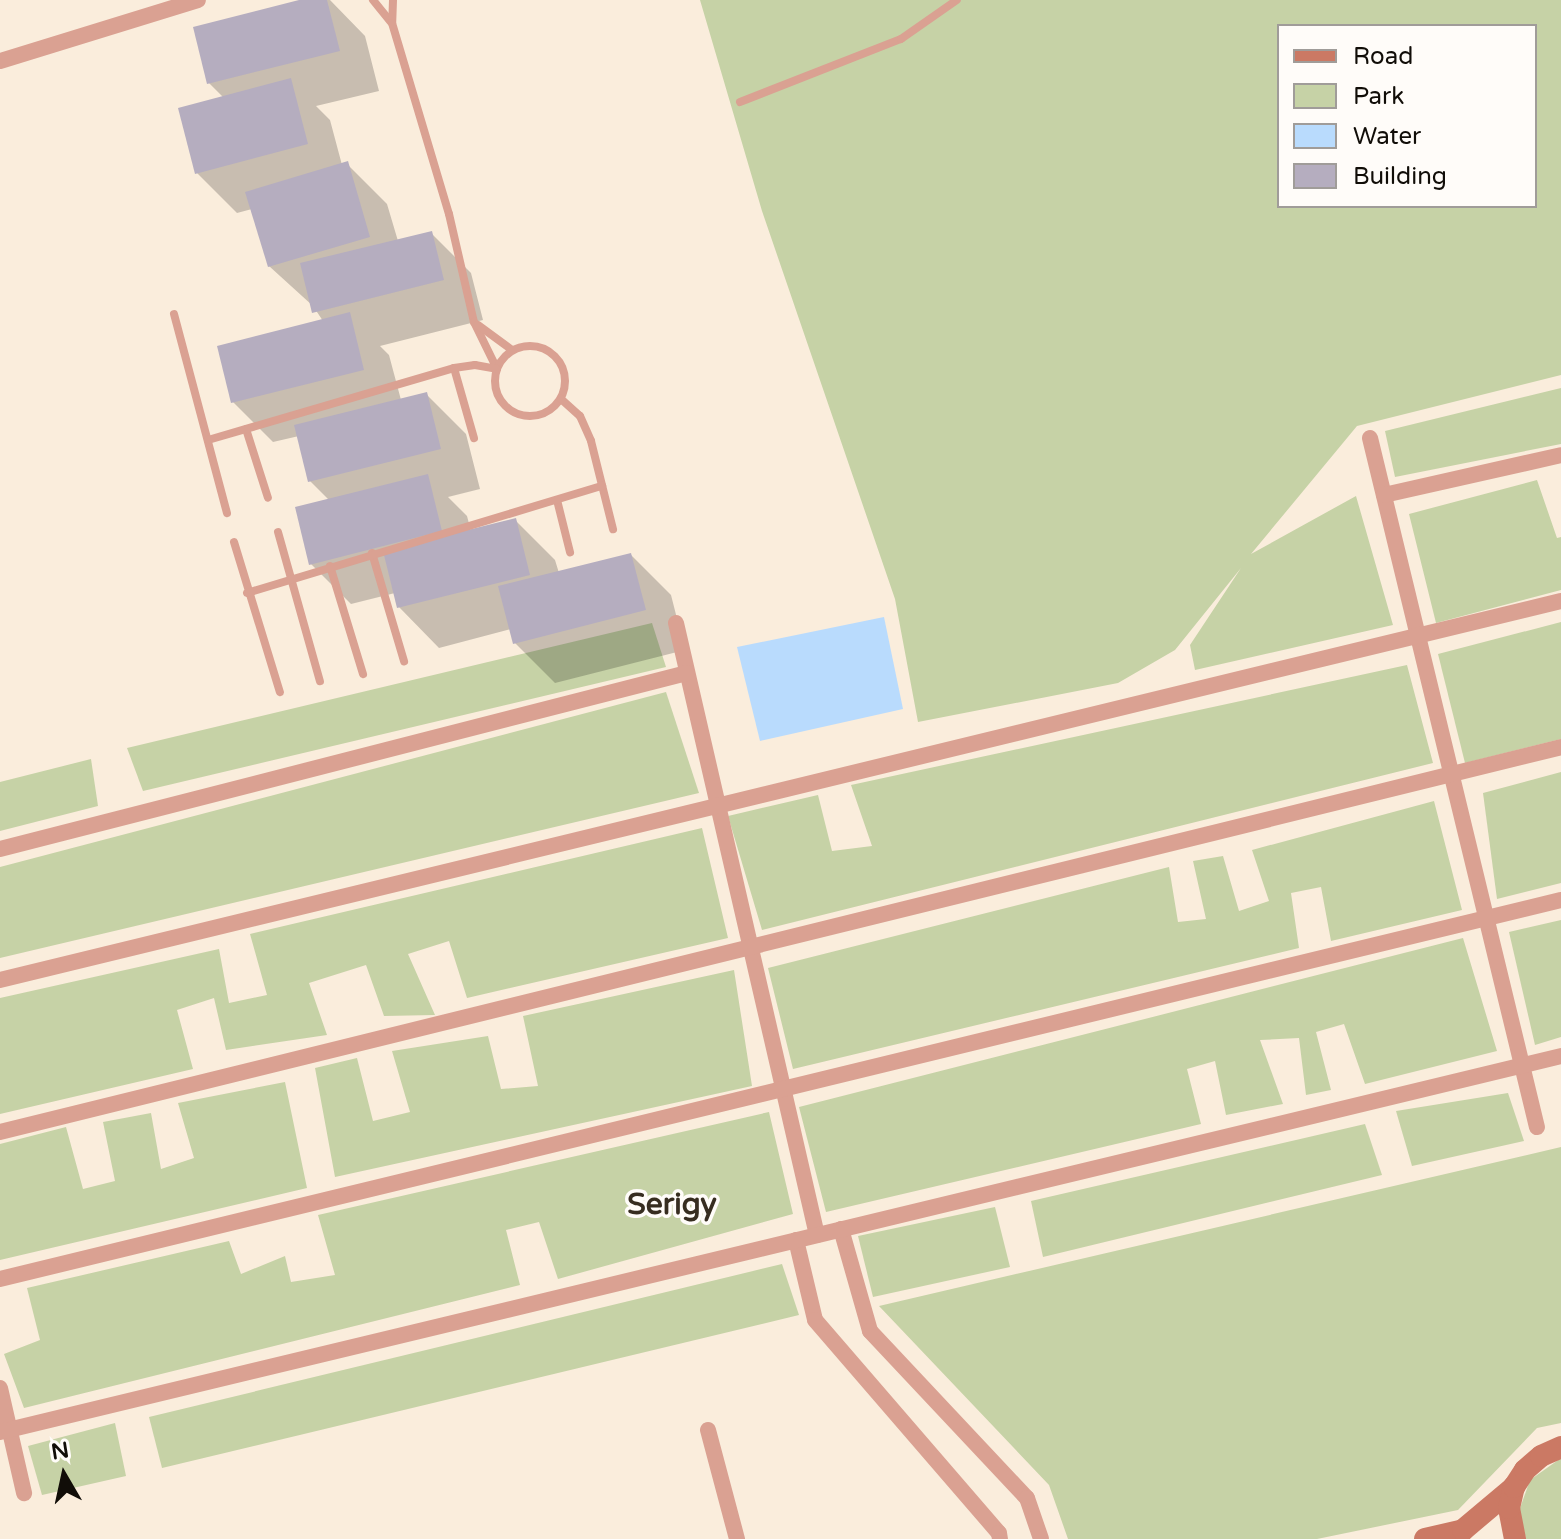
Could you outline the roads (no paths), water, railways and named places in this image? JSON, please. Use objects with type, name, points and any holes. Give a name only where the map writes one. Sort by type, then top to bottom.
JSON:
[{"type":"street","points":[[0,61],[198,0]]},
{"type":"street","points":[[1370,438],[1537,1127]]},
{"type":"street","points":[[1384,495],[1561,455]]},
{"type":"street","points":[[0,980],[1561,601]]},
{"type":"street","points":[[676,623],[817,1235]]},
{"type":"street","points":[[0,849],[687,673]]},
{"type":"street","points":[[0,1132],[1561,747]]},
{"type":"street","points":[[0,1279],[1561,900]]},
{"type":"street","points":[[5,1431],[1561,1056]]},
{"type":"street","points":[[841,1229],[870,1331],[1027,1498],[1041,1539]]},
{"type":"street","points":[[796,1240],[815,1320],[1000,1539]]},
{"type":"street","points":[[0,1388],[5,1431],[24,1493]]},
{"type":"street","points":[[708,1430],[737,1539]]},
{"type":"street","points":[[1425,1539],[1463,1530],[1514,1487],[1525,1470],[1541,1456],[1561,1447]]},
{"type":"street","points":[[1514,1487],[1509,1508],[1515,1539]]},
{"type":"lane","points":[[373,0],[392,23]]},
{"type":"lane","points":[[393,0],[392,23],[449,214],[474,322],[497,369],[496,392],[510,410],[520,415],[543,414],[561,399],[565,377],[556,356],[534,346],[512,350],[497,369]]},
{"type":"lane","points":[[740,102],[901,39],[957,0]]},
{"type":"lane","points":[[174,314],[227,513]]},
{"type":"lane","points":[[474,322],[512,350]]},
{"type":"lane","points":[[208,440],[454,368],[475,365],[497,369]]},
{"type":"lane","points":[[454,368],[474,438]]},
{"type":"lane","points":[[561,399],[580,416],[591,441],[613,529]]},
{"type":"lane","points":[[246,429],[268,498]]},
{"type":"lane","points":[[247,593],[602,486]]},
{"type":"lane","points":[[557,500],[570,552]]},
{"type":"lane","points":[[278,532],[320,681]]},
{"type":"lane","points":[[234,542],[247,593],[280,692]]},
{"type":"lane","points":[[372,553],[404,661]]},
{"type":"lane","points":[[330,566],[363,674]]},
{"type":"water","points":[[884,617],[903,709],[760,741],[737,647]]},
{"type":"district","name":"Serigy","points":[[672,1205]]}]
